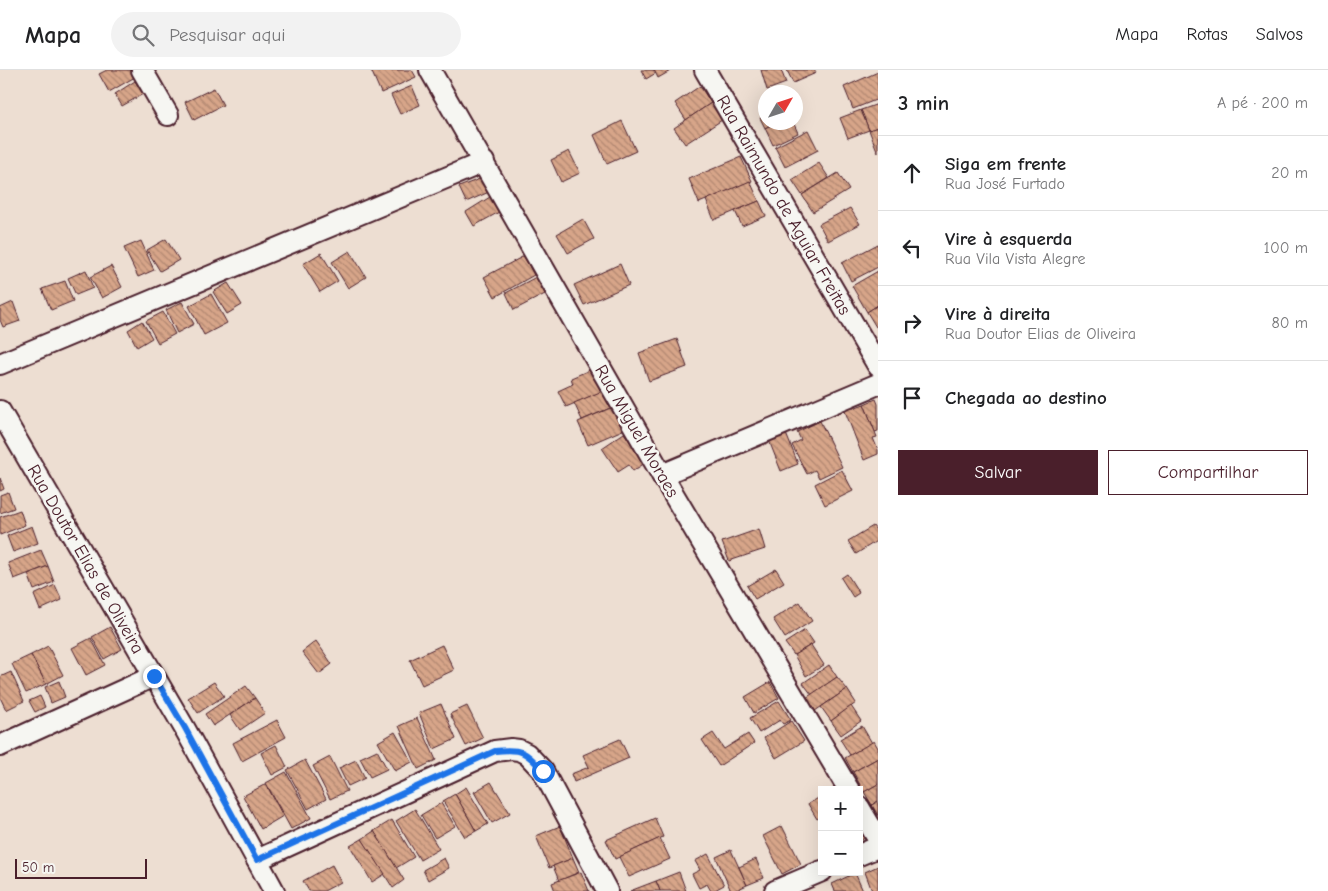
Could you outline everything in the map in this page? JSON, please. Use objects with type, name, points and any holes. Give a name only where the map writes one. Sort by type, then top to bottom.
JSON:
[{"type":"street","points":[[142,70],[168,114]]},
{"type":"street","name":"Rua Miguel Moraes","points":[[430,70],[662,475],[847,786]]},
{"type":"street","name":"Rua Raimundo de Aguiar Freitas","points":[[707,71],[878,366]]},
{"type":"street","points":[[0,364],[484,162]]},
{"type":"street","points":[[662,475],[878,384]]},
{"type":"street","name":"Rua Doutor Elias de Oliveira","points":[[0,411],[185,728],[274,891]]},
{"type":"street","points":[[0,746],[154,676]]},
{"type":"street","points":[[257,860],[495,751],[511,749],[527,754],[543,771],[607,891]]},
{"type":"street","points":[[863,814],[878,839]]},
{"type":"street","points":[[863,853],[878,847]]},
{"type":"street","points":[[775,891],[818,873]]},
{"type":"building","points":[[107,70],[131,70],[135,77],[109,92],[99,74]]},
{"type":"building","points":[[371,70],[412,70],[416,77],[381,93]]},
{"type":"building","points":[[641,70],[654,70],[656,73],[646,79]]},
{"type":"building","points":[[654,70],[672,70],[658,78]]},
{"type":"building","points":[[761,70],[781,70],[786,83],[766,85]]},
{"type":"building","points":[[787,70],[814,70],[816,73],[793,83]]},
{"type":"building","points":[[878,72],[878,99],[853,109],[844,87]]},
{"type":"building","points":[[135,81],[143,94],[122,106],[115,94]]},
{"type":"building","points":[[412,86],[420,105],[400,114],[391,95]]},
{"type":"building","points":[[700,86],[711,103],[686,120],[675,103]]},
{"type":"building","points":[[214,88],[223,105],[194,120],[185,102]]},
{"type":"building","points":[[711,103],[722,120],[685,144],[674,128]]},
{"type":"building","points":[[878,104],[878,127],[869,130],[861,110]]},
{"type":"building","points":[[861,110],[869,130],[848,138],[840,118]]},
{"type":"building","points":[[622,121],[636,151],[607,164],[594,135]]},
{"type":"building","points":[[878,127],[878,153],[869,130]]},
{"type":"building","points":[[766,130],[797,130],[798,133],[773,145]]},
{"type":"building","points":[[808,130],[818,150],[785,167],[775,147]]},
{"type":"building","points":[[569,151],[580,173],[561,182],[551,160]]},
{"type":"building","points":[[741,157],[752,181],[699,203],[689,179]]},
{"type":"building","points":[[819,163],[829,178],[802,195],[792,180]]},
{"type":"building","points":[[838,173],[849,190],[813,212],[802,195]]},
{"type":"building","points":[[482,178],[489,192],[466,202],[459,187]]},
{"type":"building","points":[[750,181],[759,201],[714,220],[706,200]]},
{"type":"building","points":[[490,197],[499,212],[474,226],[466,212]]},
{"type":"building","points":[[759,201],[766,216],[742,226],[735,211]]},
{"type":"building","points":[[850,208],[860,224],[828,241],[819,224]]},
{"type":"building","points":[[583,219],[594,239],[568,253],[557,234]]},
{"type":"building","points":[[166,239],[179,260],[160,271],[147,250]]},
{"type":"building","points":[[141,241],[154,270],[138,277],[124,248]]},
{"type":"building","points":[[878,244],[878,267],[851,281],[842,263]]},
{"type":"building","points":[[350,251],[366,277],[348,288],[332,262]]},
{"type":"building","points":[[321,253],[338,281],[320,292],[303,264]]},
{"type":"building","points":[[524,256],[534,275],[495,297],[484,277]]},
{"type":"building","points":[[620,264],[629,285],[584,305],[574,285]]},
{"type":"building","points":[[111,266],[122,287],[102,298],[90,277]]},
{"type":"building","points":[[86,270],[93,288],[76,295],[68,278]]},
{"type":"building","points":[[878,271],[878,305],[867,312],[852,286]]},
{"type":"building","points":[[536,277],[545,294],[514,310],[506,293]]},
{"type":"building","points":[[65,281],[73,301],[51,310],[42,289]]},
{"type":"building","points":[[228,283],[242,305],[227,314],[213,292]]},
{"type":"building","points":[[211,294],[227,323],[204,335],[189,306]]},
{"type":"building","points":[[13,302],[20,321],[3,327],[0,320],[0,308]]},
{"type":"building","points":[[182,302],[194,324],[177,333],[166,310]]},
{"type":"building","points":[[878,305],[878,326],[876,327],[867,312]]},
{"type":"building","points":[[163,312],[175,334],[158,343],[146,321]]},
{"type":"building","points":[[142,321],[152,338],[137,347],[128,330]]},
{"type":"building","points":[[677,339],[687,367],[649,381],[639,353]]},
{"type":"building","points":[[592,369],[601,392],[566,407],[558,391],[573,384],[571,378]]},
{"type":"building","points":[[607,389],[615,406],[582,420],[574,403]]},
{"type":"building","points":[[876,399],[878,404],[878,431],[875,432],[864,404]]},
{"type":"building","points":[[864,404],[877,437],[873,438],[878,454],[864,460],[845,411]]},
{"type":"building","points":[[615,406],[625,429],[588,445],[578,422]]},
{"type":"building","points":[[820,421],[842,467],[819,478],[815,470],[807,474],[792,445],[801,440],[797,432]]},
{"type":"building","points":[[785,431],[798,464],[781,471],[768,438]]},
{"type":"building","points":[[624,433],[645,463],[633,471],[629,465],[618,472],[602,448]]},
{"type":"building","points":[[842,470],[853,491],[825,505],[815,484]]},
{"type":"building","points":[[0,478],[4,489],[0,491]]},
{"type":"building","points":[[8,492],[14,508],[0,513],[0,495]]},
{"type":"building","points":[[20,510],[25,525],[0,535],[0,517]]},
{"type":"building","points":[[32,526],[38,543],[13,552],[7,536]]},
{"type":"building","points":[[873,526],[878,533],[878,540],[856,554],[848,541]]},
{"type":"building","points":[[759,529],[765,549],[729,561],[722,542]]},
{"type":"building","points":[[41,550],[48,566],[14,579],[8,563]]},
{"type":"building","points":[[48,566],[54,582],[34,590],[28,574]]},
{"type":"building","points":[[776,569],[784,582],[755,599],[747,586]]},
{"type":"building","points":[[847,574],[859,593],[853,597],[841,578]]},
{"type":"building","points":[[55,585],[62,600],[40,610],[34,595]]},
{"type":"building","points":[[800,602],[812,621],[785,638],[773,619]]},
{"type":"building","points":[[110,627],[122,649],[104,659],[92,637]]},
{"type":"building","points":[[805,630],[814,643],[794,655],[785,643]]},
{"type":"building","points":[[91,638],[105,665],[86,675],[72,648]]},
{"type":"building","points":[[316,641],[332,664],[319,674],[302,652]]},
{"type":"building","points":[[442,645],[454,670],[422,685],[410,660]]},
{"type":"building","points":[[811,645],[824,665],[806,676],[794,655]]},
{"type":"building","points":[[48,646],[63,675],[46,684],[31,655]]},
{"type":"building","points":[[31,655],[46,684],[26,693],[12,664]]},
{"type":"building","points":[[829,665],[837,677],[812,695],[803,683]]},
{"type":"building","points":[[11,672],[24,701],[6,710],[0,697],[0,677]]},
{"type":"building","points":[[837,677],[847,689],[815,711],[806,698]]},
{"type":"building","points":[[59,681],[65,697],[51,703],[45,687]]},
{"type":"building","points":[[214,682],[224,696],[198,713],[188,698]]},
{"type":"building","points":[[770,682],[779,698],[754,713],[745,697]]},
{"type":"building","points":[[246,686],[255,698],[213,726],[205,714]]},
{"type":"building","points":[[847,689],[856,703],[831,721],[821,707]]},
{"type":"building","points":[[40,696],[45,707],[35,712],[29,701]]},
{"type":"building","points":[[255,698],[265,713],[240,730],[230,715]]},
{"type":"building","points":[[779,701],[791,720],[783,724],[780,720],[759,733],[750,718]]},
{"type":"building","points":[[441,704],[456,739],[434,749],[419,713]]},
{"type":"building","points":[[467,706],[483,738],[466,746],[450,714]]},
{"type":"building","points":[[851,706],[861,721],[841,735],[831,721]]},
{"type":"building","points":[[417,718],[436,760],[418,769],[399,726]]},
{"type":"building","points":[[277,720],[286,737],[242,761],[233,743]]},
{"type":"building","points":[[791,721],[804,741],[776,758],[764,738]]},
{"type":"building","points":[[862,726],[872,743],[850,755],[840,739]]},
{"type":"building","points":[[395,732],[412,762],[395,771],[378,742]]},
{"type":"building","points":[[713,733],[724,749],[748,734],[754,743],[719,766],[702,740]]},
{"type":"building","points":[[620,739],[629,758],[574,782],[571,774],[589,767],[583,755]]},
{"type":"building","points":[[874,741],[878,748],[878,758],[853,772],[845,758]]},
{"type":"building","points":[[276,745],[287,767],[272,775],[261,753]]},
{"type":"building","points":[[377,750],[387,769],[370,777],[360,758]]},
{"type":"building","points":[[330,757],[347,791],[330,799],[313,766]]},
{"type":"building","points":[[878,758],[878,784],[864,792],[863,786],[861,786],[853,772]]},
{"type":"building","points":[[305,760],[326,799],[308,809],[287,770]]},
{"type":"building","points":[[356,760],[365,778],[348,786],[339,768]]},
{"type":"building","points":[[286,772],[311,818],[291,829],[266,783]]},
{"type":"building","points":[[491,782],[510,813],[492,823],[474,792]]},
{"type":"building","points":[[266,784],[283,816],[261,829],[243,796]]},
{"type":"building","points":[[878,784],[878,801],[872,805],[864,792]]},
{"type":"building","points":[[466,787],[488,824],[476,831],[455,794]]},
{"type":"building","points":[[455,794],[476,831],[465,837],[443,801]]},
{"type":"building","points":[[818,798],[818,818],[817,819],[808,804]]},
{"type":"building","points":[[878,801],[878,816],[872,805]]},
{"type":"building","points":[[441,803],[455,826],[435,838],[421,815]]},
{"type":"building","points":[[415,809],[439,849],[420,860],[396,821]]},
{"type":"building","points":[[655,818],[663,837],[615,859],[606,840]]},
{"type":"building","points":[[392,820],[414,857],[396,868],[374,831]]},
{"type":"building","points":[[560,826],[573,858],[549,868],[536,836]]},
{"type":"building","points":[[782,826],[801,864],[782,874],[763,836]]},
{"type":"building","points":[[374,831],[404,880],[393,888],[362,839]]},
{"type":"building","points":[[660,838],[670,859],[629,877],[619,857]]},
{"type":"building","points":[[362,839],[385,874],[372,882],[350,846]]},
{"type":"building","points":[[731,850],[747,885],[734,891],[731,891],[716,857]]},
{"type":"building","points":[[708,854],[724,885],[713,891],[711,891],[707,884],[699,888],[692,874],[700,870],[695,861]]},
{"type":"building","points":[[444,858],[449,868],[428,880],[423,870]]},
{"type":"building","points":[[573,858],[579,872],[559,881],[553,866]]},
{"type":"building","points":[[756,859],[764,878],[747,885],[739,867]]},
{"type":"building","points":[[332,865],[341,882],[324,891],[309,891],[303,881]]},
{"type":"building","points":[[878,866],[878,889],[872,891],[865,872]]},
{"type":"building","points":[[581,872],[589,891],[555,891],[552,883]]},
{"type":"building","points":[[679,872],[686,891],[660,891],[656,881]]},
{"type":"building","points":[[849,876],[856,876],[863,891],[835,891],[832,884]]},
{"type":"building","points":[[656,881],[660,891],[630,891]]},
{"type":"route","points":[[154,676],[185,728],[257,860],[495,751],[519,750],[534,760],[543,771]]}]
